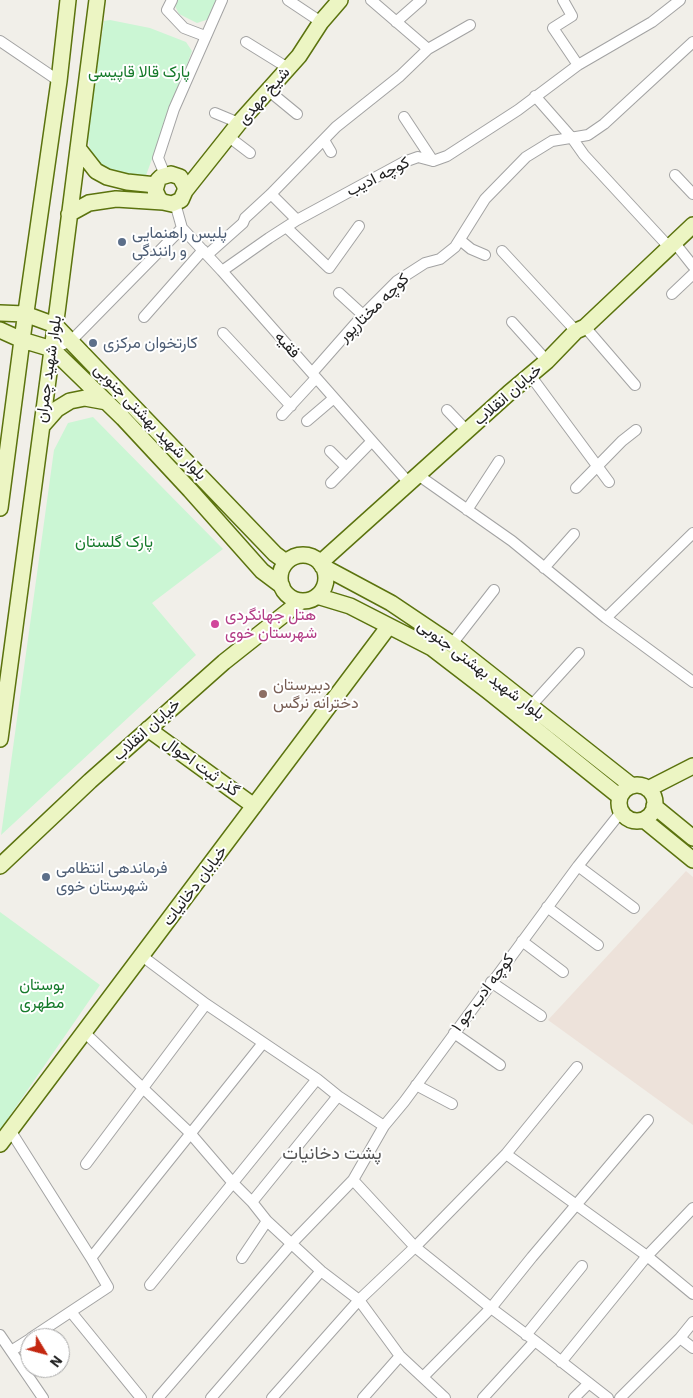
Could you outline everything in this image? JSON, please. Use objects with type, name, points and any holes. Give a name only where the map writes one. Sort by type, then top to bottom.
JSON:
[{"type":"main road","name":"بلوار شهید چمران","points":[[0,508],[25,314],[59,80],[68,0]]},
{"type":"main road","name":"بلوار شهید چمران","points":[[0,739],[56,325],[97,0]]},
{"type":"main road","name":"شیخ مهدی","points":[[185,191],[239,123],[299,56],[321,22],[340,0]]},
{"type":"main road","points":[[69,214],[89,203],[116,199],[169,202],[181,200],[185,191],[185,186],[180,177],[170,174],[161,180],[127,182],[107,177],[96,171],[78,148]]},
{"type":"main road","points":[[161,180],[156,195],[169,202]]},
{"type":"main road","name":"خیابان انقلاب","points":[[321,564],[693,225]]},
{"type":"main road","points":[[0,313],[25,314],[56,325]]},
{"type":"main road","name":"بلوار شهید بهشتی جنوبی","points":[[56,325],[276,554],[286,562]]},
{"type":"main road","points":[[0,330],[22,340],[52,349]]},
{"type":"main road","name":"بلوار شهید بهشتی جنوبی","points":[[52,349],[107,402],[190,490],[262,571],[282,586]]},
{"type":"main road","points":[[42,426],[57,409],[70,401],[85,398],[107,402]]},
{"type":"main road","points":[[299,555],[307,555],[321,564],[325,572],[324,585],[322,591],[317,596],[301,601],[289,596],[282,586],[280,574],[286,562],[299,555]]},
{"type":"main road","name":"بلوار شهید بهشتی جنوبی","points":[[321,564],[391,603],[452,644],[632,786]]},
{"type":"main road","points":[[350,606],[347,600],[348,594],[360,586]]},
{"type":"main road","name":"بلوار شهید بهشتی جنوبی","points":[[317,596],[350,606],[432,648],[621,805]]},
{"type":"main road","name":"خیابان انقلاب","points":[[0,866],[90,781],[224,662],[301,601]]},
{"type":"main road","name":"خیابان دخانیات","points":[[0,1144],[389,626]]},
{"type":"main road","name":"گذر ثبت احوال","points":[[148,729],[254,806]]},
{"type":"main road","points":[[648,789],[693,766]]},
{"type":"main road","points":[[632,786],[648,789],[653,797],[654,806],[651,814],[644,820],[636,821],[628,818],[621,805],[624,790],[632,786]]},
{"type":"main road","points":[[654,806],[693,838]]},
{"type":"main road","points":[[644,820],[693,860]]},
{"type":"street","points":[[172,0],[167,10],[184,28],[205,36]]},
{"type":"street","points":[[161,180],[158,158],[174,109],[222,0]]},
{"type":"street","points":[[288,0],[321,22]]},
{"type":"street","points":[[371,0],[428,49]]},
{"type":"street","points":[[396,22],[421,0]]},
{"type":"street","points":[[563,0],[572,16],[554,28],[578,65]]},
{"type":"street","name":"کوچه ادیب","points":[[222,271],[297,220],[404,162],[418,157],[433,161],[447,156],[518,110],[578,65],[652,22],[680,0]]},
{"type":"street","points":[[144,317],[205,252],[242,223],[336,127],[400,76],[428,49],[470,25]]},
{"type":"street","points":[[0,41],[59,80]]},
{"type":"street","points":[[246,42],[288,68]]},
{"type":"street","name":"کوچه مختارپور","points":[[282,416],[363,315],[397,281],[425,263],[440,259],[455,248],[485,200],[526,157],[552,141],[588,135],[604,124],[693,42]]},
{"type":"street","points":[[269,91],[296,114]]},
{"type":"street","points":[[535,96],[572,138],[584,155],[693,266]]},
{"type":"street","points":[[216,113],[239,123]]},
{"type":"street","points":[[404,117],[433,161]]},
{"type":"street","points":[[229,137],[250,153]]},
{"type":"street","points":[[324,140],[331,152]]},
{"type":"street","points":[[675,175],[693,194]]},
{"type":"street","points":[[271,194],[297,220]]},
{"type":"street","name":"فقیه","points":[[169,202],[182,228],[372,441],[414,479],[467,510],[512,542],[606,618],[693,682]]},
{"type":"street","points":[[286,227],[329,268],[360,226]]},
{"type":"street","points":[[52,349],[71,341],[182,228]]},
{"type":"street","points":[[460,240],[471,249],[485,255]]},
{"type":"street","points":[[502,251],[636,385]]},
{"type":"street","points":[[672,294],[693,274]]},
{"type":"street","points":[[339,293],[363,315]]},
{"type":"street","points":[[512,322],[547,360]]},
{"type":"street","points":[[223,333],[290,406]]},
{"type":"street","points":[[530,375],[609,482]]},
{"type":"street","points":[[307,420],[334,398]]},
{"type":"street","points":[[447,410],[467,430]]},
{"type":"street","points":[[576,488],[622,441],[636,430]]},
{"type":"street","points":[[331,482],[372,441]]},
{"type":"street","points":[[330,451],[346,467]]},
{"type":"street","points":[[467,510],[499,461]]},
{"type":"street","points":[[606,618],[693,533]]},
{"type":"street","points":[[544,568],[574,534]]},
{"type":"street","points":[[452,644],[494,590]]},
{"type":"street","points":[[530,707],[579,653]]},
{"type":"street","name":"کوچه ادب جو ۱","points":[[158,1398],[292,1243],[353,1180],[384,1126],[404,1102],[548,907],[621,805]]},
{"type":"street","points":[[578,866],[634,908]]},
{"type":"street","points":[[548,907],[598,945]]},
{"type":"street","points":[[522,941],[563,972]]},
{"type":"street","points":[[142,956],[206,1004],[384,1126]]},
{"type":"street","points":[[491,982],[541,1016]]},
{"type":"street","points":[[86,1164],[206,1004]]},
{"type":"street","points":[[84,1032],[190,1132],[267,1221],[321,1271],[359,1300],[400,1356],[441,1397]]},
{"type":"street","points":[[454,1034],[500,1065]]},
{"type":"street","points":[[91,1258],[263,1043]]},
{"type":"street","points":[[272,1398],[359,1300],[506,1154],[576,1067]]},
{"type":"street","points":[[150,1285],[316,1079]]},
{"type":"street","points":[[416,1084],[452,1104]]},
{"type":"street","points":[[252,1202],[338,1096]]},
{"type":"street","points":[[423,1377],[491,1308],[648,1120]]},
{"type":"street","points":[[10,1130],[108,1288],[46,1328]]},
{"type":"street","points":[[506,1154],[647,1256],[693,1294]]},
{"type":"street","points":[[353,1180],[414,1247],[608,1398]]},
{"type":"street","points":[[561,1362],[647,1256],[693,1208]]},
{"type":"street","points":[[242,1258],[267,1221]]},
{"type":"street","points":[[526,1335],[582,1266]]},
{"type":"street","points":[[211,1398],[321,1271]]},
{"type":"street","points":[[71,1312],[141,1398]]},
{"type":"street","points":[[620,1398],[680,1338],[693,1322]]},
{"type":"street","points":[[0,1335],[43,1398]]},
{"type":"street","points":[[680,1338],[693,1348]]},
{"type":"street","points":[[483,1398],[535,1341]]},
{"type":"street","points":[[11,1352],[20,1346]]},
{"type":"street","points":[[363,1398],[400,1356]]},
{"type":"street","points":[[574,1398],[589,1383]]},
{"type":"shaded area","points":[[686,871],[693,877],[693,1125],[548,1020]]},
{"type":"green space","points":[[176,0],[217,0],[209,19],[197,23],[179,14],[174,4]]},
{"type":"green space","name":"پارک قالا قاپیسی","points":[[110,20],[150,28],[186,42],[192,51],[145,178],[119,173],[102,167],[90,150],[87,134],[104,21]]},
{"type":"green space","name":"پارک گلستان","points":[[93,417],[223,549],[152,603],[196,655],[1,835],[54,450],[68,423]]},
{"type":"green space","name":"بوستان مطهری","points":[[0,912],[100,985],[0,1130]]},
{"type":"place","name":"پلیس راهنمایی و رانندگی","points":[[122,242]]},
{"type":"place","name":"کارتخوان مرکزی","points":[[93,343]]},
{"type":"place","name":"هتل جهانگردی شهرستان خوی","points":[[215,624]]},
{"type":"place","name":"دبیرستان دخترانه نرگس","points":[[263,694]]},
{"type":"place","name":"فرماندهی انتظامی شهرستان خوی","points":[[46,877]]},
{"type":"district","name":"پشت دخانیات","points":[[332,1154]]}]
